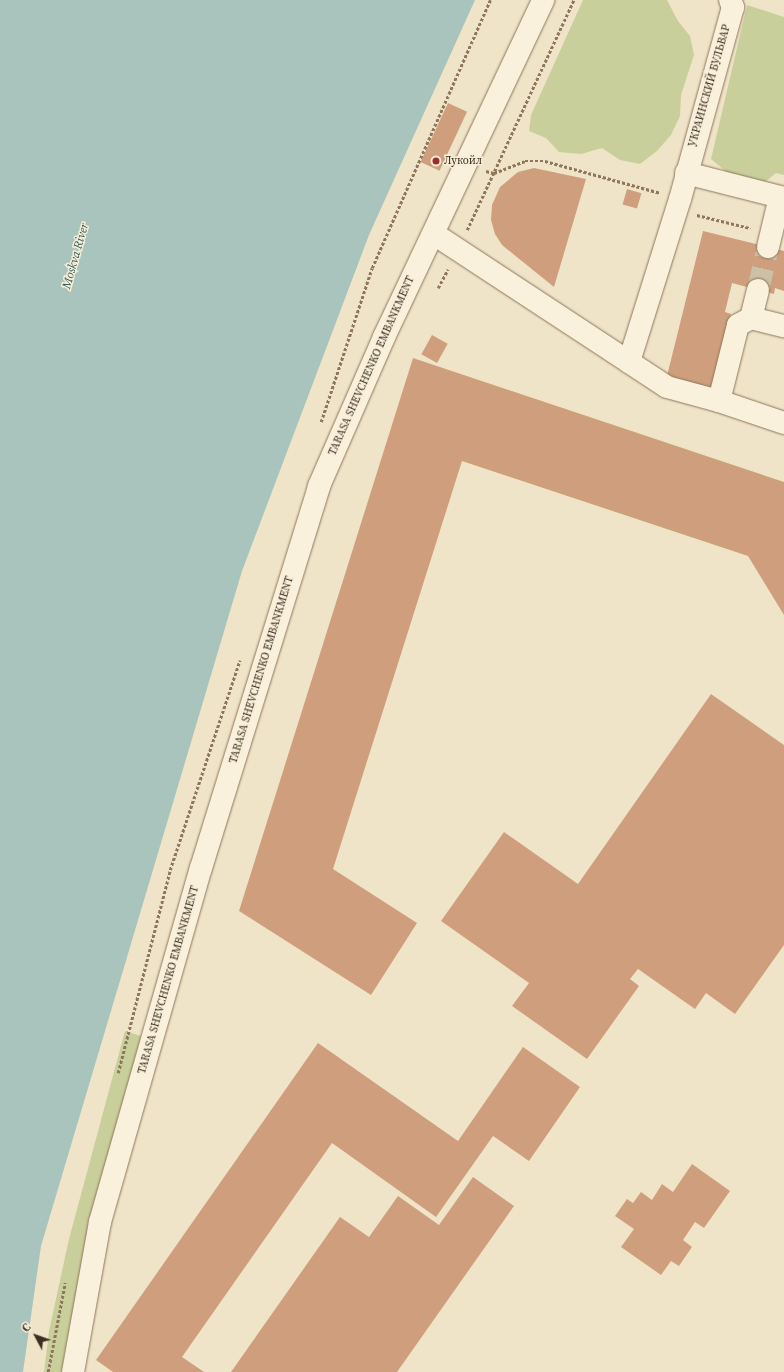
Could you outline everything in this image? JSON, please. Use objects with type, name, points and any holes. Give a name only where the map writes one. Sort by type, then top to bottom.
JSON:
[{"type":"street","name":"TARASA SHEVCHENKO EMBANKMENT","points":[[73,1372],[100,1222],[201,868],[319,486],[384,337],[434,234],[542,0]]},
{"type":"street","name":"УКРАИНСКИЙ БУЛЬВАР","points":[[629,362],[678,204],[733,7],[730,0]]},
{"type":"street","points":[[686,173],[782,198],[770,240]]},
{"type":"street","points":[[434,234],[667,387],[719,401],[784,423]]},
{"type":"street","points":[[750,318],[758,290]]},
{"type":"street","points":[[719,401],[738,325],[750,318],[784,326]]},
{"type":"path","points":[[372,268],[490,0]]},
{"type":"path","points":[[458,249],[574,0]]},
{"type":"path","points":[[466,164],[494,173],[525,162],[544,161],[678,204],[770,240]]},
{"type":"green space","points":[[583,0],[667,0],[678,21],[690,36],[694,55],[681,95],[680,116],[671,135],[657,151],[640,164],[620,160],[602,148],[581,154],[559,152],[546,138],[529,131],[531,115]]},
{"type":"green space","points":[[747,5],[784,17],[784,175],[776,173],[764,183],[729,174],[711,159]]},
{"type":"green space","points":[[125,1031],[141,1036],[90,1227],[63,1372],[44,1372],[49,1331],[69,1239]]},
{"type":"water","name":"Moskva River","points":[[0,0],[475,0],[369,235],[242,571],[41,1246],[23,1372],[0,1372]]},
{"type":"building","points":[[448,103],[467,112],[440,171],[421,162]]},
{"type":"building","points":[[534,168],[586,179],[554,287],[502,245],[495,234],[491,220],[492,205],[500,187],[518,172]]},
{"type":"building","points":[[627,189],[641,193],[637,209],[623,204]]},
{"type":"building","points":[[703,231],[784,251],[784,291],[775,288],[774,294],[732,283],[725,312],[731,314],[711,391],[666,380]]},
{"type":"building","points":[[432,335],[448,344],[437,363],[421,354]]},
{"type":"building","points":[[413,358],[784,482],[784,615],[748,556],[462,461],[333,869],[417,923],[371,995],[239,911]]},
{"type":"building","points":[[711,694],[784,745],[784,945],[735,1014],[706,993],[695,1009],[638,969],[630,979],[639,986],[587,1059],[512,1006],[529,983],[441,921],[504,832],[578,884]]},
{"type":"building","points":[[318,1043],[458,1141],[523,1047],[580,1087],[529,1161],[493,1136],[436,1217],[332,1143],[182,1357],[204,1372],[113,1372],[96,1360]]},
{"type":"building","points":[[692,1164],[730,1191],[704,1228],[695,1222],[683,1240],[692,1247],[679,1266],[671,1261],[661,1275],[621,1247],[634,1229],[615,1216],[627,1199],[633,1203],[641,1192],[652,1200],[662,1184],[673,1192]]},
{"type":"building","points":[[473,1177],[514,1206],[397,1372],[231,1372],[340,1217],[369,1237],[398,1196],[439,1225]]},
{"type":"tunnel","points":[[758,290],[768,247]]},
{"type":"place","name":"Лукойл","points":[[436,161]]}]
